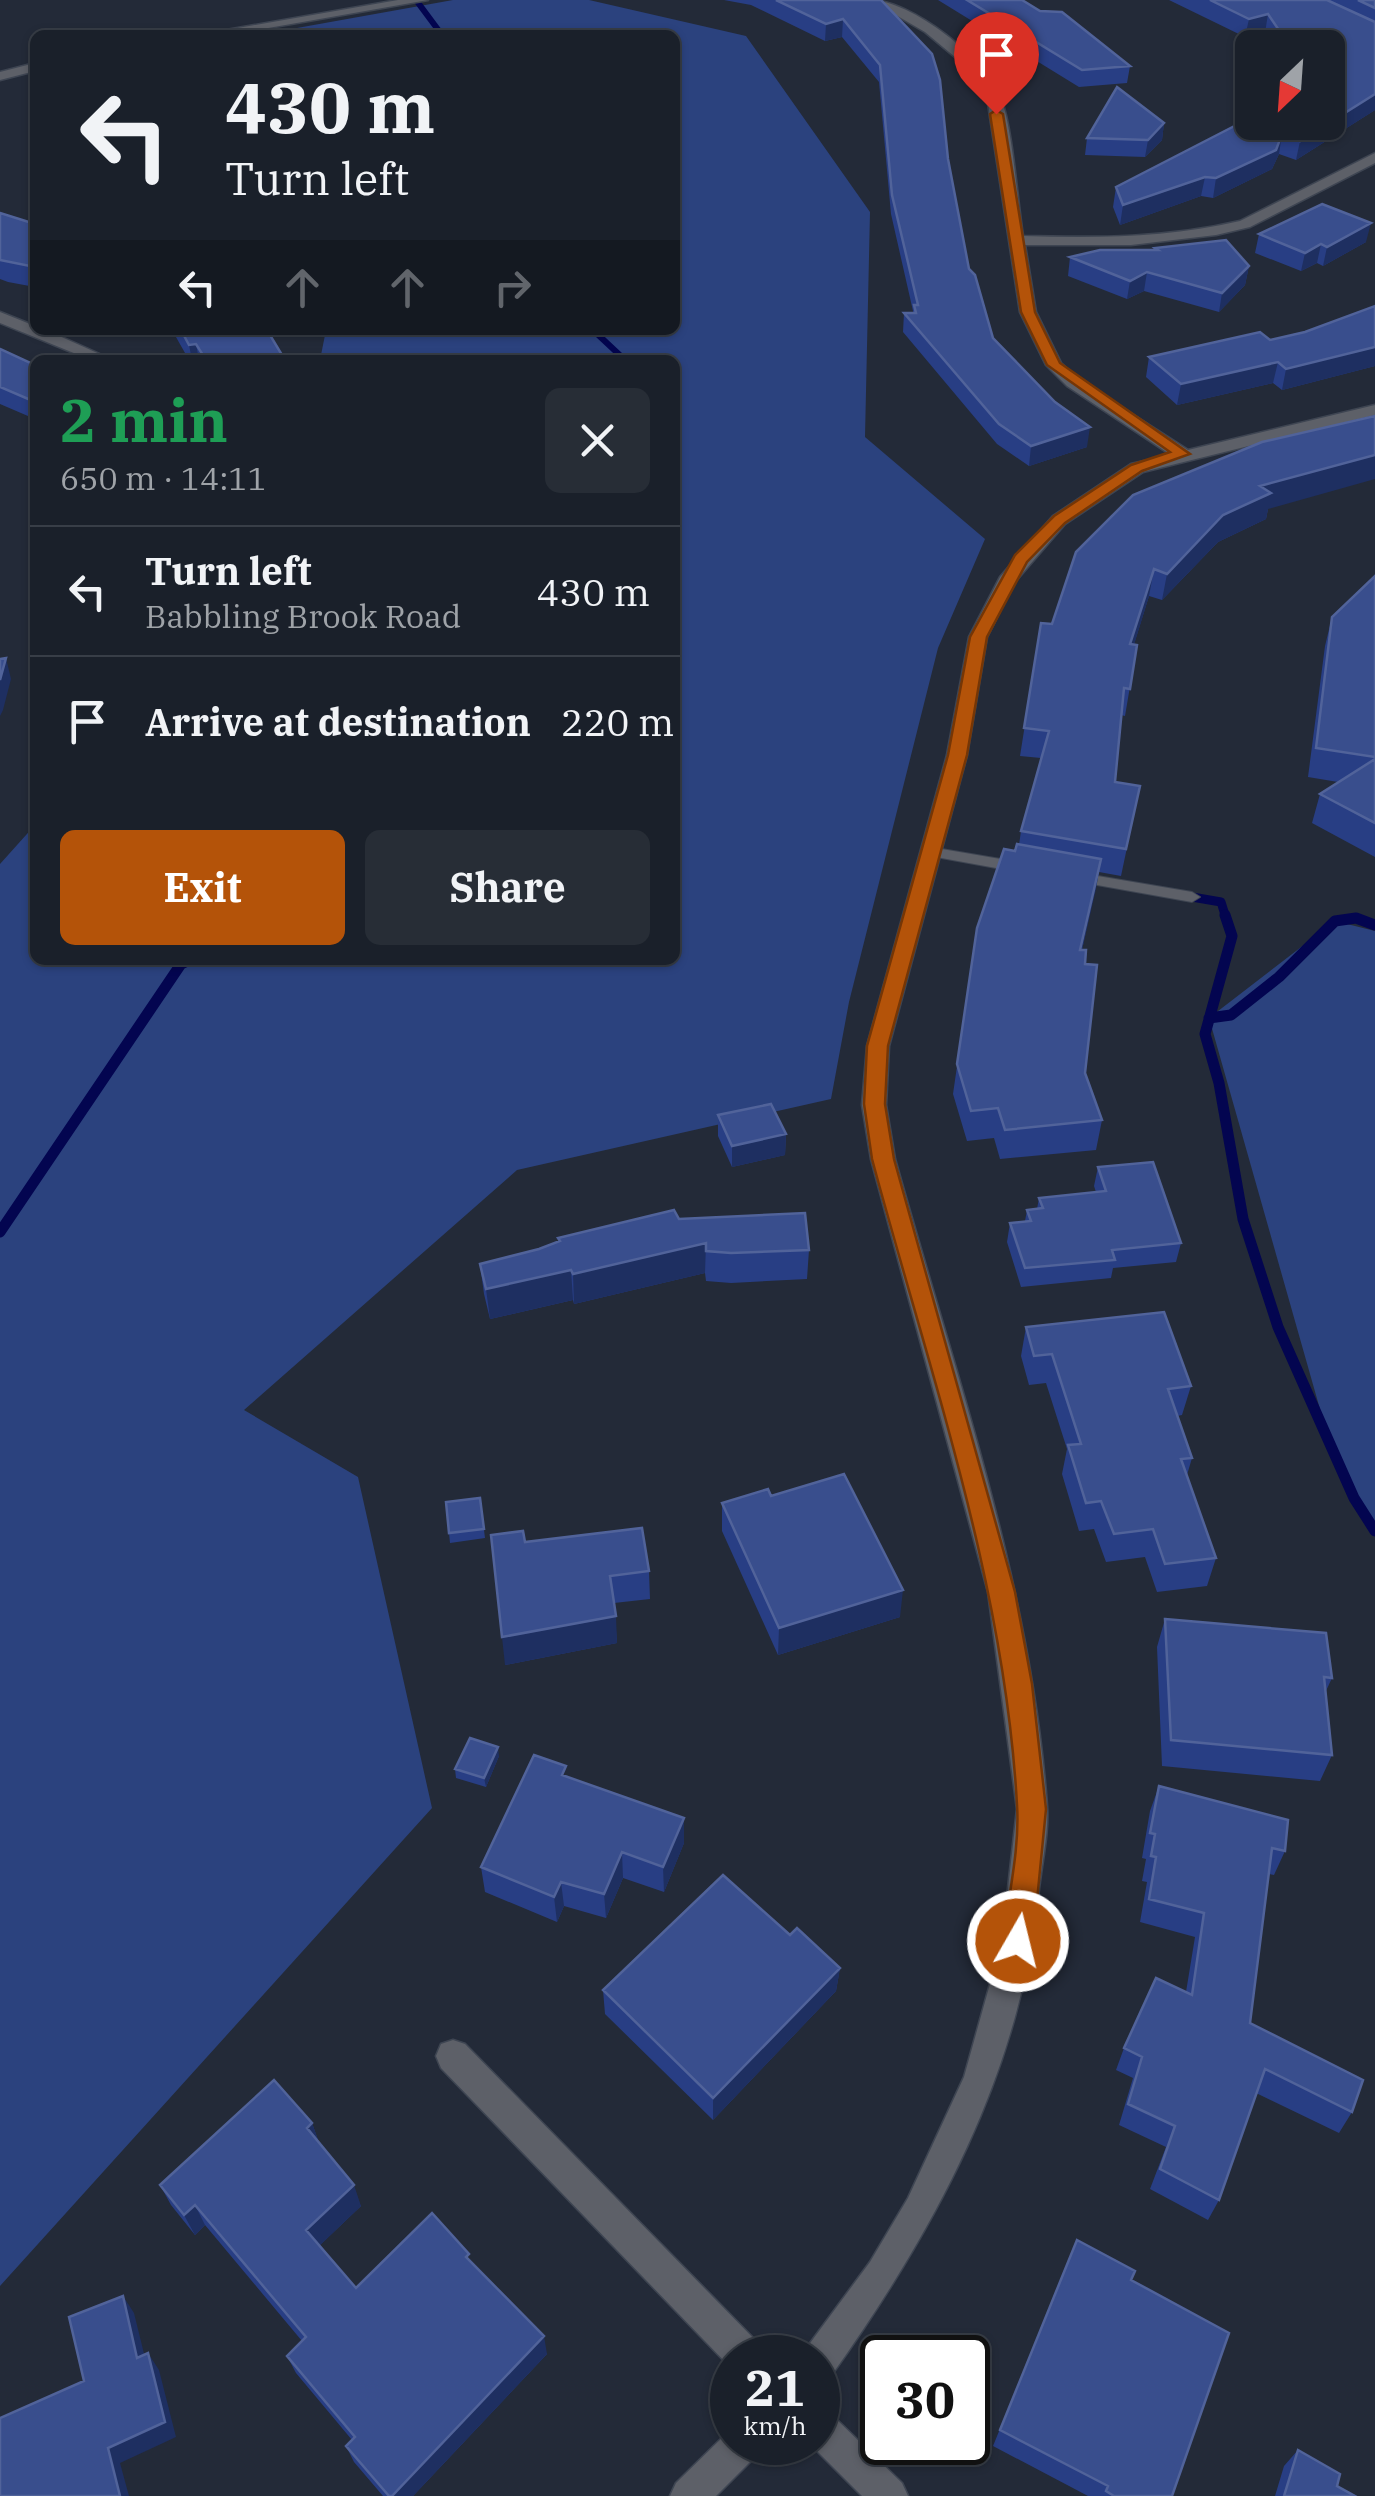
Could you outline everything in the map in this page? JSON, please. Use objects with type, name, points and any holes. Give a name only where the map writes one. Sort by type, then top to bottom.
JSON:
[{"type":"street","points":[[235,30],[422,0]]},
{"type":"street","points":[[876,0],[930,29],[986,84],[994,97],[1028,312],[1054,365],[1182,454]]},
{"type":"street","points":[[0,76],[30,68]]},
{"type":"street","points":[[1014,240],[1126,244],[1225,230],[1245,224],[1375,157]]},
{"type":"street","points":[[0,317],[30,329]]},
{"type":"street","points":[[44,335],[93,355]]},
{"type":"street","points":[[838,2335],[882,2274],[960,2128],[1002,2010],[1018,1941],[1029,1858],[1029,1773],[1002,1592],[883,1159],[874,1104],[878,1046],[958,755],[978,637],[1006,581],[1042,536],[1083,501],[1136,468],[1375,410]]},
{"type":"street","points":[[453,2056],[725,2335]]},
{"type":"street","points":[[840,2449],[889,2496]]},
{"type":"street","points":[[689,2496],[721,2465]]},
{"type":"lane","points":[[930,852],[1040,871]]},
{"type":"lane","points":[[1059,874],[1192,897]]},
{"type":"shaded area","points":[[453,0],[589,0],[746,36],[870,212],[865,437],[985,539],[938,648],[849,1002],[831,1099],[517,1170],[244,1410],[358,1477],[432,1808],[0,2286],[0,864],[30,831],[30,965],[680,965],[680,355],[321,355],[325,335],[680,335],[680,30],[286,30]]},
{"type":"shaded area","points":[[1335,921],[1375,931],[1375,1525],[1331,1448],[1209,1018]]},
{"type":"building","points":[[776,0],[881,0],[932,54],[940,80],[948,159],[969,269],[975,275],[993,338],[1055,402],[1090,427],[1031,446],[999,424],[904,313],[916,313],[914,305],[918,305],[892,195],[880,65],[843,19],[826,24]]},
{"type":"building","points":[[967,0],[1022,0],[1040,11],[1062,12],[1130,66],[1082,70]]},
{"type":"building","points":[[1210,0],[1327,0],[1375,22],[1375,94],[1345,113],[1345,30],[1279,30],[1268,14],[1249,19]]},
{"type":"building","points":[[1358,0],[1375,0],[1375,8]]},
{"type":"building","points":[[1117,87],[1164,123],[1148,140],[1087,138]]},
{"type":"building","points":[[1235,126],[1235,140],[1280,140],[1276,150],[1216,178],[1205,177],[1123,205],[1116,187]]},
{"type":"building","points":[[1322,204],[1371,223],[1327,247],[1321,244],[1305,253],[1259,234]]},
{"type":"building","points":[[0,213],[30,222],[30,266],[0,260]]},
{"type":"building","points":[[1226,240],[1249,266],[1222,293],[1147,272],[1130,281],[1070,257],[1100,250],[1158,250],[1155,248]]},
{"type":"building","points":[[1375,306],[1375,347],[1286,369],[1278,362],[1181,384],[1149,357],[1260,332],[1270,340],[1305,332]]},
{"type":"building","points":[[184,335],[270,335],[282,355],[203,355],[196,344],[189,345]]},
{"type":"building","points":[[0,349],[30,363],[30,400],[0,387]]},
{"type":"building","points":[[1375,416],[1375,455],[1260,486],[1271,493],[1223,515],[1167,574],[1154,569],[1130,644],[1137,645],[1130,689],[1124,688],[1115,782],[1140,786],[1126,849],[1021,831],[1049,731],[1024,728],[1041,623],[1052,624],[1076,552],[1133,495],[1262,442]]},
{"type":"building","points":[[1375,576],[1375,757],[1316,748],[1332,617]]},
{"type":"building","points":[[6,658],[0,680],[0,659]]},
{"type":"building","points":[[1375,759],[1375,823],[1320,794]]},
{"type":"building","points":[[1017,844],[1101,859],[1080,950],[1086,950],[1085,964],[1097,965],[1085,1073],[1102,1120],[1005,1130],[998,1108],[971,1111],[957,1064],[977,928],[1004,849],[1015,851]]},
{"type":"building","points":[[771,1104],[786,1134],[732,1146],[718,1115]]},
{"type":"building","points":[[1153,1162],[1181,1243],[1112,1250],[1115,1260],[1025,1268],[1010,1223],[1031,1221],[1027,1210],[1043,1208],[1039,1198],[1106,1191],[1098,1167]]},
{"type":"building","points":[[674,1210],[679,1219],[805,1213],[809,1250],[731,1253],[706,1251],[706,1243],[573,1274],[571,1270],[486,1289],[480,1264],[539,1249],[560,1241],[558,1238]]},
{"type":"building","points":[[1164,1312],[1191,1386],[1168,1389],[1192,1458],[1181,1459],[1216,1558],[1165,1564],[1153,1529],[1114,1534],[1101,1501],[1086,1503],[1068,1445],[1081,1444],[1052,1354],[1034,1356],[1026,1327]]},
{"type":"building","points":[[844,1474],[903,1590],[779,1628],[722,1503],[768,1489],[771,1496]]},
{"type":"building","points":[[480,1498],[484,1529],[449,1533],[446,1502]]},
{"type":"building","points":[[642,1528],[649,1571],[610,1576],[616,1616],[502,1637],[491,1535],[523,1531],[525,1542]]},
{"type":"building","points":[[1165,1619],[1326,1633],[1332,1678],[1324,1677],[1332,1755],[1171,1740]]},
{"type":"building","points":[[470,1738],[498,1747],[484,1778],[455,1769]]},
{"type":"building","points":[[534,1755],[566,1766],[562,1775],[684,1818],[663,1867],[622,1852],[604,1894],[561,1882],[554,1897],[481,1867]]},
{"type":"building","points":[[1159,1786],[1288,1820],[1285,1851],[1272,1848],[1250,2023],[1363,2080],[1352,2112],[1265,2069],[1219,2200],[1160,2169],[1175,2126],[1128,2104],[1142,2057],[1124,2048],[1156,1978],[1192,1995],[1204,1913],[1149,1899],[1156,1857],[1151,1856],[1155,1834],[1150,1833]]},
{"type":"building","points":[[723,1875],[790,1935],[797,1928],[840,1968],[713,2098],[603,1990]]},
{"type":"building","points":[[274,2080],[312,2123],[307,2128],[354,2185],[306,2230],[356,2288],[432,2213],[469,2254],[466,2257],[544,2336],[392,2496],[346,2446],[355,2437],[287,2356],[306,2337],[195,2205],[184,2215],[160,2185]]},
{"type":"building","points":[[1077,2240],[1135,2271],[1131,2280],[1229,2333],[1172,2496],[1114,2496],[1106,2491],[1108,2486],[1000,2430]]},
{"type":"building","points":[[123,2296],[137,2358],[148,2353],[165,2422],[108,2448],[120,2496],[0,2496],[0,2418],[84,2381],[69,2317]]},
{"type":"building","points":[[1298,2450],[1340,2474],[1337,2486],[1355,2496],[1284,2496]]},
{"type":"waterway","points":[[416,0],[438,30]]},
{"type":"waterway","points":[[598,335],[620,355]]},
{"type":"waterway","points":[[1192,897],[1221,902],[1226,918]]},
{"type":"waterway","points":[[1209,1018],[1232,936],[1226,918]]},
{"type":"waterway","points":[[1209,1018],[1231,1015],[1279,977],[1335,921],[1356,918],[1375,925]]},
{"type":"waterway","points":[[0,1232],[180,965]]},
{"type":"waterway","points":[[1209,1018],[1205,1034],[1219,1083],[1243,1219],[1278,1327],[1354,1498],[1375,1531]]},
{"type":"route","points":[[996,114],[1028,312],[1054,365],[1182,454],[1136,468],[1059,520],[1021,559],[993,604],[978,637],[958,755],[878,1046],[874,1104],[883,1159],[1002,1592],[1018,1684],[1032,1809],[1018,1941]]}]
